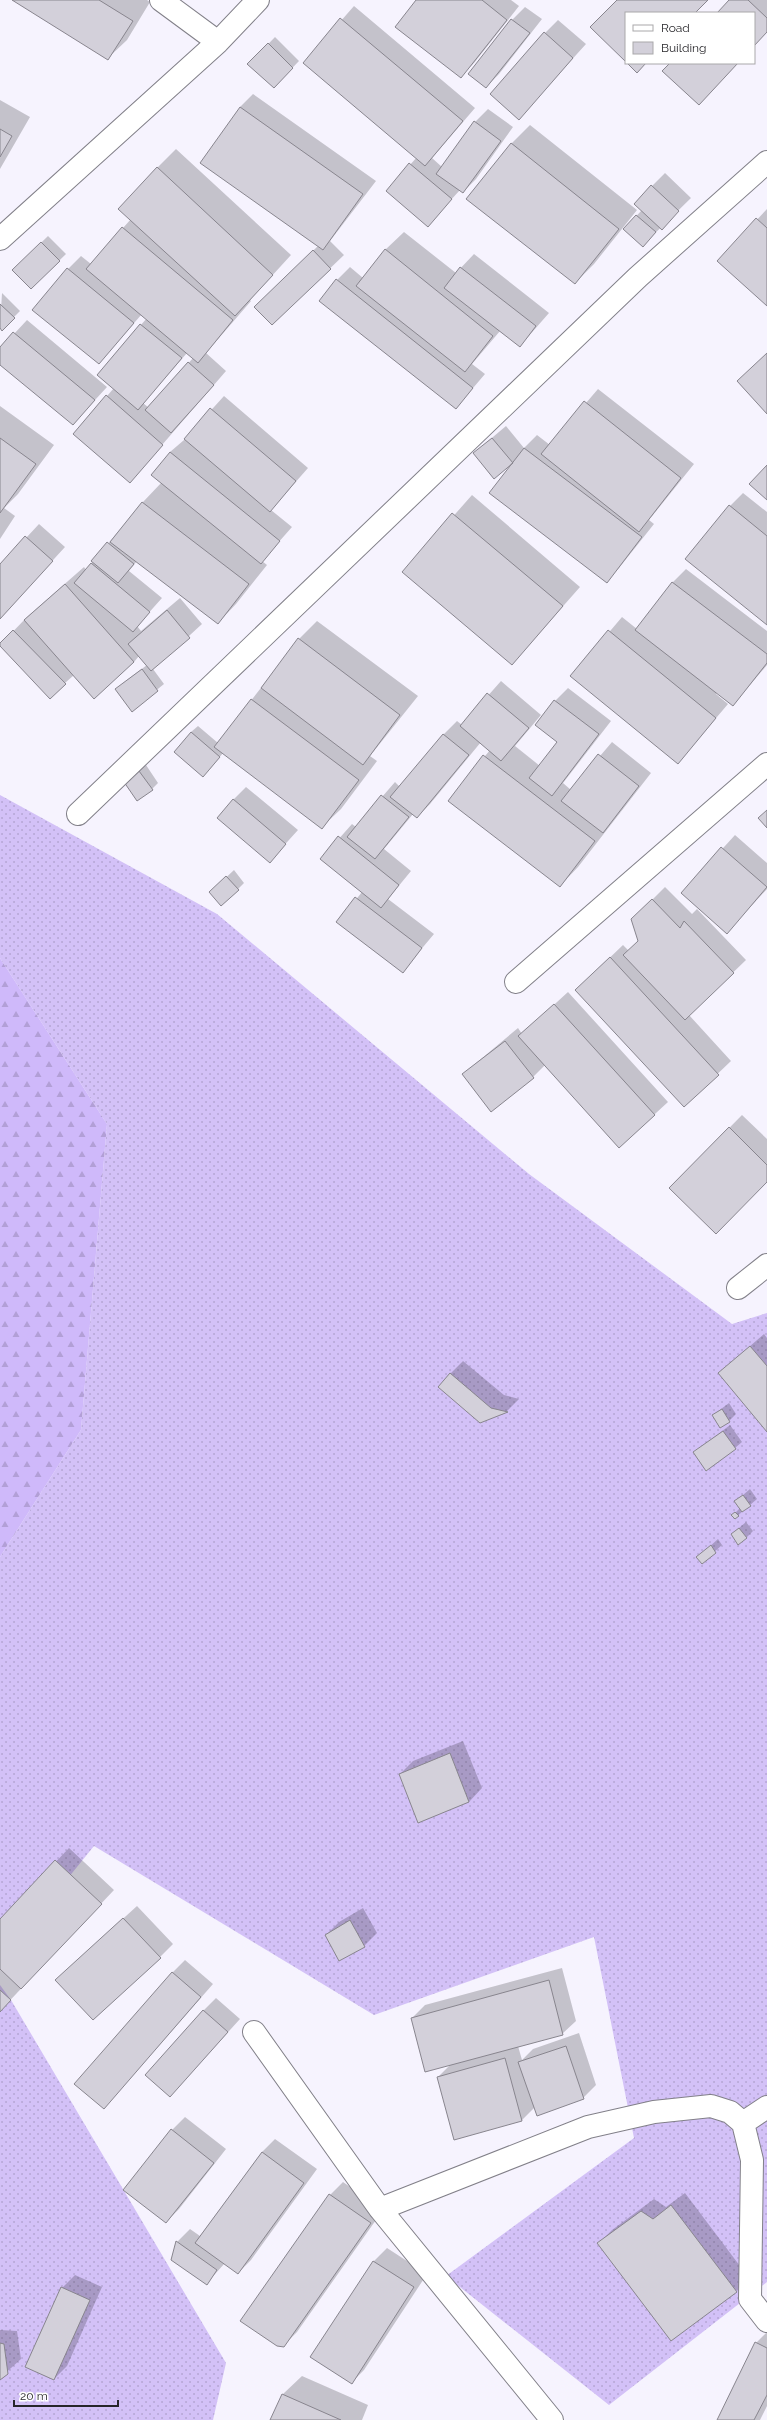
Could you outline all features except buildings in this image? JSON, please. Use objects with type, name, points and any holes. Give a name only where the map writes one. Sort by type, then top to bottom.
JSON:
[{"type":"street","points":[[161,0],[218,42]]},
{"type":"street","points":[[0,239],[218,42],[258,0]]},
{"type":"street","points":[[78,814],[638,277],[767,162]]},
{"type":"street","points":[[516,982],[767,764]]},
{"type":"street","points":[[738,1288],[767,1265]]},
{"type":"street","points":[[254,2032],[380,2209],[552,2420]]},
{"type":"street","points":[[380,2209],[588,2127],[654,2112],[693,2106],[711,2106],[730,2112],[743,2123],[752,2160],[750,2299],[767,2321]]},
{"type":"street","points":[[743,2123],[767,2107]]},
{"type":"shaded area","points":[[0,795],[217,914],[529,1174],[732,1324],[767,1313],[767,2282],[609,2405],[446,2276],[634,2138],[594,1937],[374,2015],[94,1846],[0,1962],[0,1557],[81,1430],[107,1124],[0,958]]},
{"type":"shaded area","points":[[0,1985],[11,2000],[226,2363],[213,2420],[0,2420]]},
{"type":"green space","points":[[0,958],[107,1124],[81,1430],[0,1557]]}]
